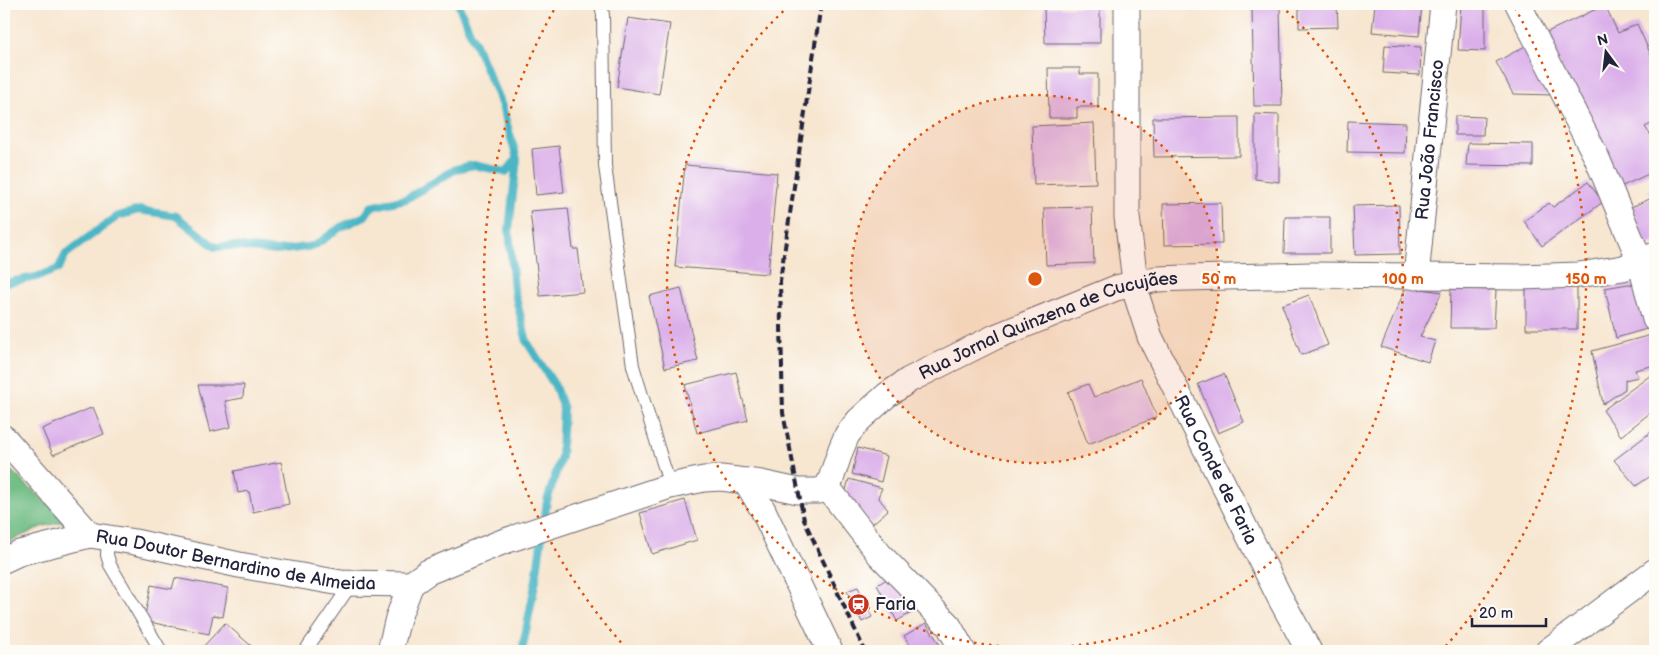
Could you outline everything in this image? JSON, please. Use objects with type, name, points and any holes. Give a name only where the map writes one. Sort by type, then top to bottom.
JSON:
[{"type":"street","name":"Rua Conde de Faria","points":[[1127,4],[1127,217],[1137,297],[1150,338],[1279,596],[1309,651]]},
{"type":"street","name":"Rua João Francisco","points":[[1416,277],[1443,4]]},
{"type":"street","points":[[1518,4],[1648,258],[1655,318]]},
{"type":"street","name":"Rua Jornal Quinzena de Cucujães","points":[[827,487],[832,480],[847,435],[872,407],[909,380],[995,337],[1093,297],[1135,283],[1157,279],[1186,278],[1579,275],[1623,268],[1648,258]]},
{"type":"street","points":[[4,438],[99,536]]},
{"type":"street","points":[[390,651],[398,618],[411,584],[428,572],[502,542],[670,486],[704,479],[721,478],[804,492],[819,491],[827,487],[880,555],[949,626],[962,651]]},
{"type":"street","points":[[746,481],[763,510],[830,651]]},
{"type":"street","name":"Rua Doutor Bernardino de Almeida","points":[[4,560],[20,552],[99,536],[239,565],[341,583],[411,584]]},
{"type":"street","points":[[1548,651],[1655,571]]},
{"type":"lane","points":[[602,4],[605,166],[633,366],[670,486]]},
{"type":"lane","points":[[99,536],[110,565],[161,651]]},
{"type":"lane","points":[[305,651],[352,583]]},
{"type":"green space","points":[[4,464],[66,521],[41,527],[4,544]]},
{"type":"building","points":[[1299,4],[1337,4],[1338,27],[1299,28]]},
{"type":"building","points":[[1375,4],[1422,4],[1419,36],[1372,32]]},
{"type":"building","points":[[1461,4],[1485,4],[1485,51],[1458,50]]},
{"type":"building","points":[[1605,5],[1618,33],[1637,24],[1655,64],[1655,122],[1645,127],[1652,137],[1655,136],[1655,171],[1618,188],[1545,33]]},
{"type":"building","points":[[1280,6],[1282,106],[1254,106],[1252,7]]},
{"type":"building","points":[[1044,7],[1100,7],[1100,43],[1045,43]]},
{"type":"building","points":[[628,18],[670,24],[659,94],[617,87]]},
{"type":"building","points":[[1529,44],[1554,95],[1513,94],[1496,62]]},
{"type":"building","points":[[1385,45],[1421,47],[1420,75],[1383,73]]},
{"type":"building","points":[[1048,68],[1080,68],[1080,74],[1098,74],[1098,107],[1077,107],[1077,118],[1049,118]]},
{"type":"building","points":[[1255,114],[1279,115],[1279,182],[1255,179]]},
{"type":"building","points":[[1455,116],[1484,117],[1483,135],[1455,135]]},
{"type":"building","points":[[1239,117],[1239,156],[1154,157],[1153,118]]},
{"type":"building","points":[[1348,121],[1406,123],[1405,153],[1347,152]]},
{"type":"building","points":[[1094,123],[1096,183],[1034,185],[1032,126]]},
{"type":"building","points":[[1468,143],[1533,144],[1533,166],[1466,165]]},
{"type":"building","points":[[559,146],[564,192],[536,195],[532,149]]},
{"type":"building","points":[[685,165],[777,173],[768,274],[675,267]]},
{"type":"building","points":[[1588,182],[1603,202],[1542,246],[1524,221],[1549,203],[1553,207]]},
{"type":"building","points":[[1655,187],[1655,242],[1647,245],[1631,207],[1652,198],[1649,190]]},
{"type":"building","points":[[1221,203],[1222,244],[1164,245],[1163,204]]},
{"type":"building","points":[[1399,205],[1400,254],[1355,255],[1353,206]]},
{"type":"building","points":[[1092,207],[1094,263],[1046,265],[1044,208]]},
{"type":"building","points":[[568,208],[573,249],[578,249],[583,292],[540,296],[530,211]]},
{"type":"building","points":[[1285,217],[1330,217],[1330,253],[1284,253]]},
{"type":"building","points":[[1628,284],[1638,285],[1650,328],[1616,338],[1605,288]]},
{"type":"building","points":[[1406,287],[1442,292],[1420,337],[1435,341],[1428,362],[1381,347]]},
{"type":"building","points":[[681,288],[698,361],[665,368],[649,296]]},
{"type":"building","points":[[1526,288],[1577,288],[1577,329],[1526,329]]},
{"type":"building","points":[[1451,289],[1496,290],[1494,328],[1450,328]]},
{"type":"building","points":[[1309,295],[1328,345],[1301,355],[1282,305]]},
{"type":"building","points":[[1651,335],[1655,351],[1655,365],[1635,370],[1638,377],[1625,380],[1625,389],[1603,404],[1592,351]]},
{"type":"building","points":[[736,372],[748,420],[697,433],[685,385]]},
{"type":"building","points":[[1655,372],[1655,409],[1621,436],[1603,410]]},
{"type":"building","points":[[1224,374],[1244,422],[1218,433],[1198,384]]},
{"type":"building","points":[[1141,378],[1157,417],[1088,444],[1068,392],[1088,384],[1094,397]]},
{"type":"building","points":[[198,385],[244,385],[243,398],[225,401],[231,427],[210,432]]},
{"type":"building","points":[[93,407],[104,434],[53,455],[42,429]]},
{"type":"building","points":[[1655,429],[1655,473],[1636,486],[1614,460]]},
{"type":"building","points":[[858,448],[887,456],[881,482],[852,474]]},
{"type":"building","points":[[281,462],[289,504],[253,512],[249,491],[238,493],[234,471]]},
{"type":"building","points":[[849,479],[882,488],[878,497],[888,510],[872,524],[845,493]]},
{"type":"building","points":[[685,500],[697,540],[652,554],[640,513]]},
{"type":"building","points":[[897,573],[918,609],[897,621],[877,585]]},
{"type":"building","points":[[175,578],[228,588],[223,617],[213,615],[209,634],[144,621],[151,585],[172,589]]},
{"type":"building","points":[[858,587],[872,617],[862,622],[847,591]]},
{"type":"building","points":[[225,623],[257,651],[204,651],[201,649]]},
{"type":"building","points":[[926,623],[944,651],[914,651],[904,636]]},
{"type":"waterway","points":[[458,4],[502,106],[517,159],[509,229],[514,290],[527,342],[555,386],[563,409],[561,457],[547,501],[536,579],[522,651]]},
{"type":"waterway","points":[[4,283],[36,277],[58,269],[66,254],[97,231],[118,216],[139,210],[176,216],[215,247],[233,246],[276,251],[314,246],[341,227],[365,216],[371,207],[406,199],[456,169],[474,165],[506,172],[516,160]]},
{"type":"railway","points":[[821,4],[780,281],[783,413],[804,520],[865,651]]},
{"type":"place","name":"Faria","points":[[859,604]]}]
